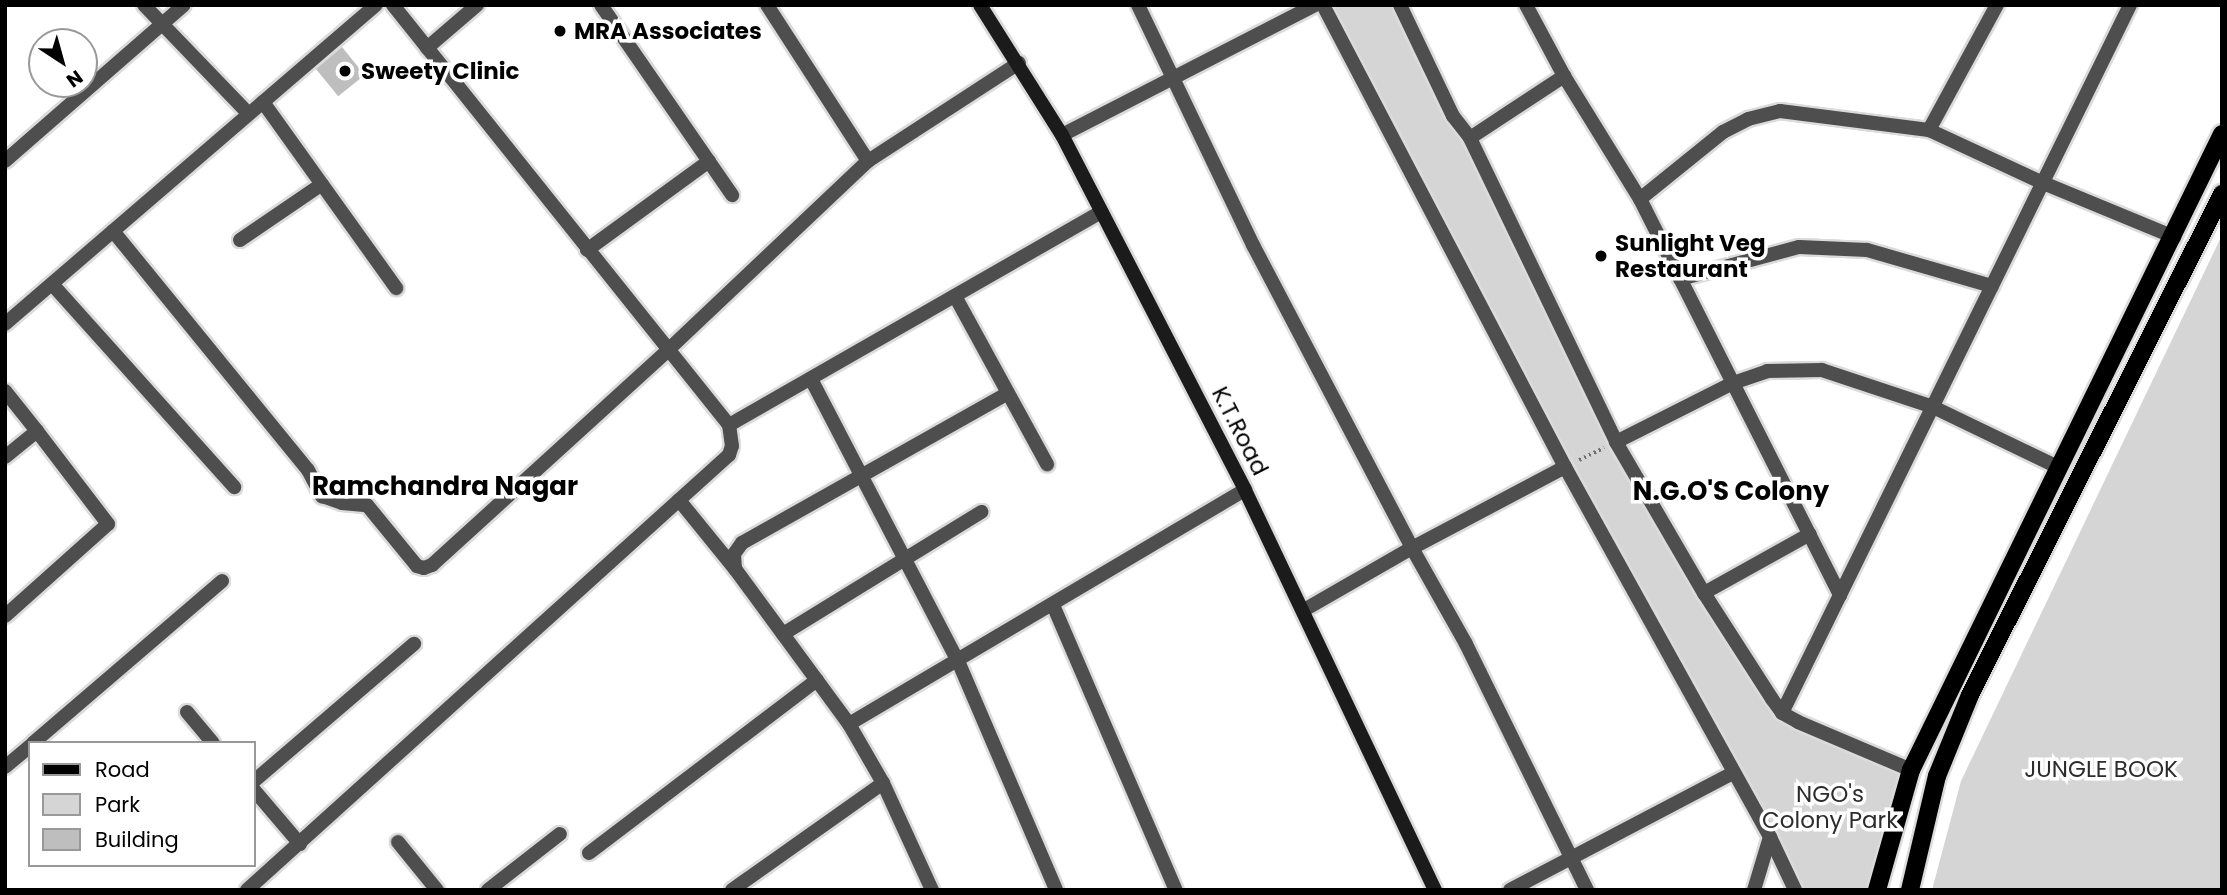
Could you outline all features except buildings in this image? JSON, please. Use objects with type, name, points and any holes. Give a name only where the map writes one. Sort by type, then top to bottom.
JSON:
[{"type":"main road","name":"K.T.Road","points":[[980,5],[1062,135],[1245,490],[1435,890]]},
{"type":"main road","points":[[1877,890],[1911,770],[2174,237],[2222,134]]},
{"type":"main road","points":[[1910,890],[1937,776],[1970,695],[2222,194]]},
{"type":"main road","points":[[2187,208],[2209,219]]},
{"type":"street","points":[[144,5],[249,114]]},
{"type":"street","points":[[5,161],[184,5]]},
{"type":"street","points":[[5,324],[376,5]]},
{"type":"street","points":[[247,890],[729,455],[733,438],[729,425],[667,351],[393,5]]},
{"type":"street","points":[[427,48],[477,5]]},
{"type":"street","points":[[601,5],[732,195]]},
{"type":"street","points":[[767,5],[868,161]]},
{"type":"street","points":[[1138,5],[1253,245],[1412,548],[1466,644],[1587,890]]},
{"type":"street","points":[[1062,135],[1315,5]]},
{"type":"street","points":[[1323,5],[1567,466],[1770,837],[1796,890]]},
{"type":"street","points":[[1400,5],[1453,116],[1470,138],[1615,443],[1704,593],[1782,713],[1911,770]]},
{"type":"street","points":[[1526,5],[1564,76],[1640,199],[1840,595]]},
{"type":"street","points":[[1929,130],[1997,5]]},
{"type":"street","points":[[1782,713],[2130,5]]},
{"type":"street","points":[[113,231],[308,470],[322,496],[342,503],[367,505],[417,566],[424,568],[432,565],[667,351],[868,161],[1019,63]]},
{"type":"street","points":[[1470,138],[1564,76]]},
{"type":"street","points":[[263,102],[396,288]]},
{"type":"street","points":[[1640,199],[1723,132],[1748,119],[1780,111],[1929,130],[2043,183],[2174,237]]},
{"type":"street","points":[[587,250],[709,162]]},
{"type":"street","points":[[240,240],[322,184]]},
{"type":"street","points":[[729,425],[1101,212]]},
{"type":"street","points":[[1680,279],[1799,247],[1867,250],[1992,286]]},
{"type":"street","points":[[52,284],[234,487]]},
{"type":"street","points":[[955,296],[1047,464]]},
{"type":"street","points":[[1615,443],[1733,383],[1767,371],[1822,370],[1933,407],[2060,468]]},
{"type":"street","points":[[811,379],[958,661],[1056,890]]},
{"type":"street","points":[[5,391],[108,524],[5,616]]},
{"type":"street","points":[[735,569],[734,554],[742,543],[1008,393]]},
{"type":"street","points":[[5,457],[37,431]]},
{"type":"street","points":[[1304,610],[1412,548],[1567,466]]},
{"type":"street","points":[[849,724],[1245,490]]},
{"type":"street","points":[[679,500],[735,569],[849,724],[883,783],[932,890]]},
{"type":"street","points":[[783,634],[903,557],[981,512]]},
{"type":"street","points":[[1704,593],[1810,534]]},
{"type":"street","points":[[35,741],[222,581]]},
{"type":"street","points":[[1053,605],[1176,890]]},
{"type":"street","points":[[256,779],[414,644]]},
{"type":"street","points":[[589,853],[817,680]]},
{"type":"street","points":[[187,712],[211,741]]},
{"type":"street","points":[[5,767],[28,747]]},
{"type":"street","points":[[1510,890],[1733,773]]},
{"type":"street","points":[[732,890],[883,783]]},
{"type":"street","points":[[256,792],[300,844]]},
{"type":"street","points":[[488,890],[560,834]]},
{"type":"street","points":[[1754,890],[1770,837]]},
{"type":"street","points":[[398,842],[438,890]]},
{"type":"path","points":[[1567,466],[1615,443]]},
{"type":"green space","name":"NGO's Colony Park","points":[[1323,5],[1404,5],[1617,458],[1782,713],[1911,770],[1877,890],[1795,890]]},
{"type":"green space","name":"JUNGLE BOOK","points":[[2222,235],[2222,890],[1932,890],[1961,781]]},
{"type":"place","name":"MRA Associates","points":[[560,31]]},
{"type":"place","name":"Sweety Clinic","points":[[345,71]]},
{"type":"place","name":"Sunlight Veg Restaurant","points":[[1601,256]]},
{"type":"district","name":"Ramchandra Nagar","points":[[445,487]]},
{"type":"district","name":"N.G.O'S Colony","points":[[1731,492]]}]
